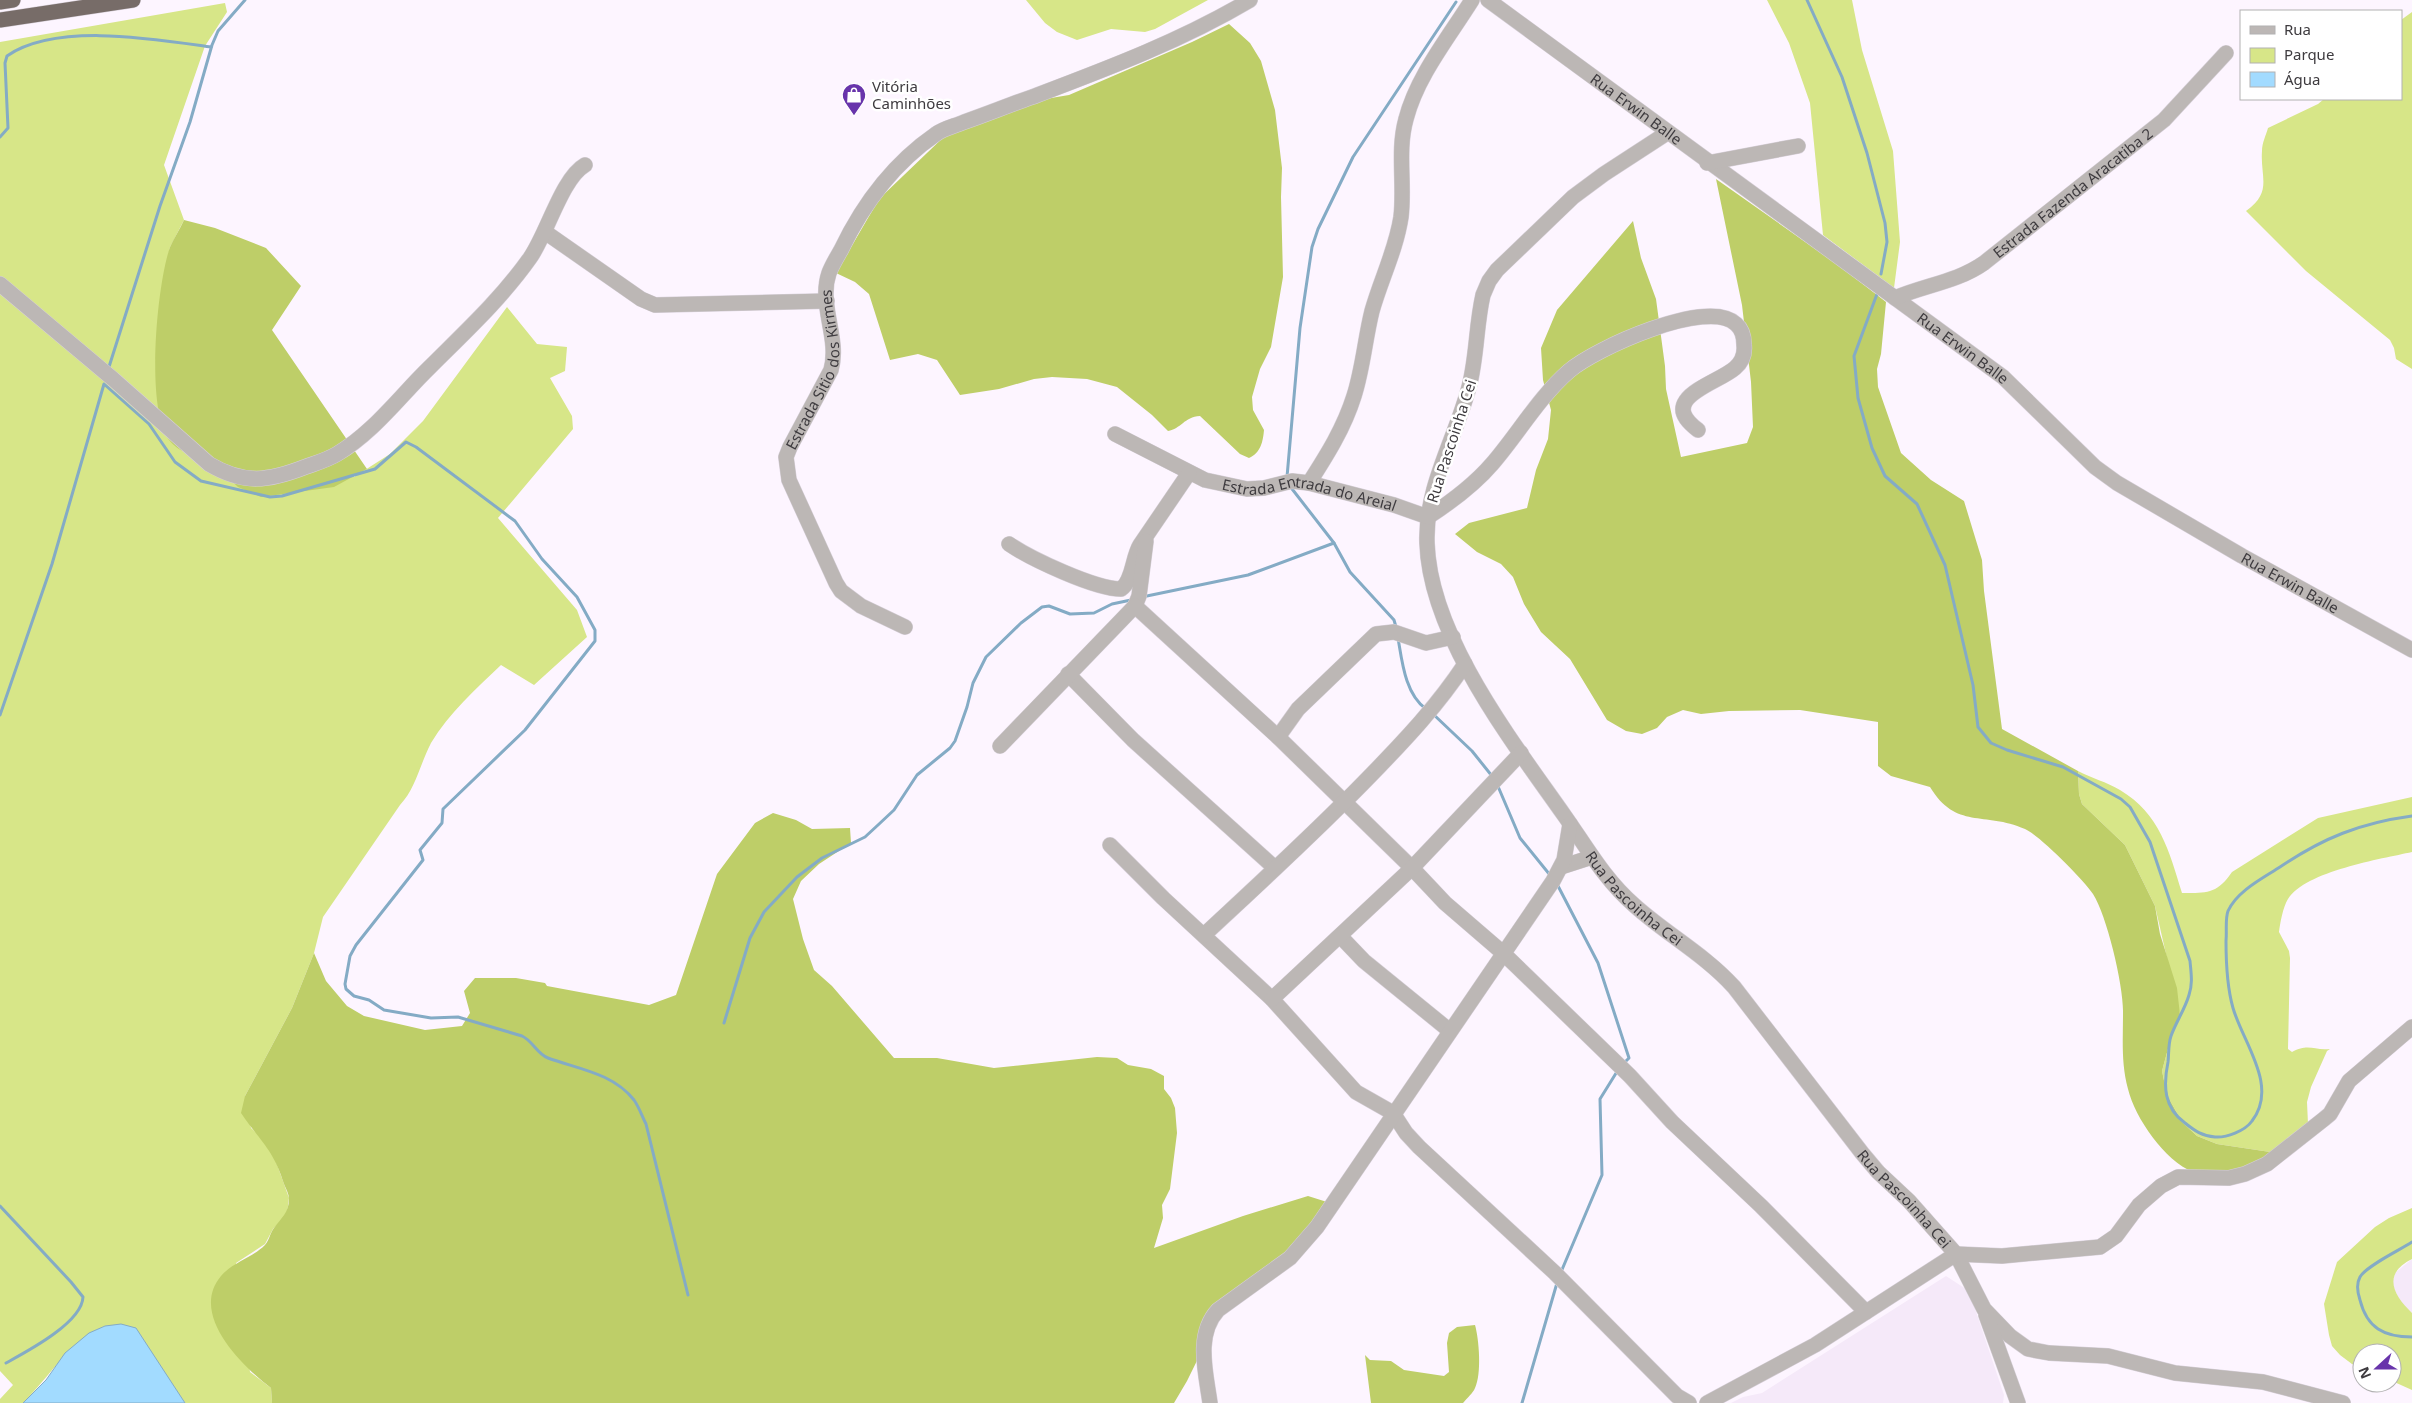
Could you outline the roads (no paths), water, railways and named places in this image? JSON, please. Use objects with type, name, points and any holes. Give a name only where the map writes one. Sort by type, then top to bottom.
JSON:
[{"type":"highway","points":[[0,2],[13,0]]},
{"type":"highway","points":[[0,20],[133,0]]},
{"type":"street","name":"Estrada Sitio dos Kirmes","points":[[905,627],[861,606],[841,591],[800,506],[786,469],[786,457],[790,446],[831,370],[834,360],[835,350],[826,285],[829,272],[851,228],[867,203],[912,153],[938,132],[1115,65],[1192,32],[1250,0]]},
{"type":"street","points":[[1309,483],[1334,444],[1355,394],[1372,311],[1392,255],[1401,216],[1402,142],[1405,120],[1412,99],[1472,0]]},
{"type":"street","name":"Rua Erwin Balle","points":[[1488,0],[1707,163],[2003,377],[2095,466],[2118,483],[2242,556],[2412,650]]},
{"type":"street","name":"Estrada Fazenda Aracatiba 2","points":[[1894,298],[1916,289],[1961,277],[1984,263],[2158,125],[2226,53]]},
{"type":"street","name":"Rua Pascoinha Cei","points":[[1667,133],[1604,174],[1574,197],[1514,253],[1489,281],[1483,295],[1479,313],[1474,366],[1469,386],[1433,488],[1428,517],[1427,543],[1435,593],[1466,664],[1521,754],[1602,872],[1633,905],[1700,955],[1734,987],[1872,1166],[1909,1201],[1956,1254],[1984,1309],[2010,1336],[2028,1349],[2037,1351],[2108,1356],[2175,1373],[2263,1382],[2344,1403]]},
{"type":"street","points":[[1707,163],[1798,146]]},
{"type":"street","points":[[0,284],[113,379],[209,464],[235,476],[252,480],[277,477],[325,460],[364,434],[477,322],[518,274],[545,232],[572,176],[584,165]]},
{"type":"street","points":[[545,232],[641,299],[655,305],[827,301]]},
{"type":"street","points":[[1428,517],[1480,476],[1556,383],[1585,358],[1611,344],[1676,322],[1694,318],[1724,319],[1735,323],[1741,330],[1744,352],[1740,363],[1734,369],[1703,385],[1687,400],[1684,414],[1689,423],[1698,430]]},
{"type":"street","name":"Estrada Entrada do Areial","points":[[1115,434],[1205,480],[1247,489],[1264,488],[1292,481],[1309,483],[1394,505],[1428,517]]},
{"type":"street","points":[[1009,544],[1025,555],[1056,568],[1121,589],[1128,584],[1134,555],[1189,473]]},
{"type":"street","points":[[1000,746],[1135,606],[1139,596],[1148,532]]},
{"type":"street","points":[[1135,606],[1278,737],[1412,868],[1445,903],[1502,953],[1630,1076],[1672,1122],[1761,1206],[1866,1312]]},
{"type":"street","points":[[1278,737],[1298,709],[1376,634],[1394,632],[1426,643],[1453,637]]},
{"type":"street","points":[[1204,935],[1344,803],[1422,721],[1466,664]]},
{"type":"street","points":[[1068,674],[1134,740],[1275,868]]},
{"type":"street","points":[[1272,999],[1341,937],[1412,868],[1521,754]]},
{"type":"street","points":[[1210,1403],[1204,1343],[1206,1328],[1211,1318],[1218,1310],[1290,1258],[1334,1205],[1393,1113],[1450,1032],[1502,953],[1544,896],[1561,867],[1570,824]]},
{"type":"street","points":[[1110,845],[1163,898],[1272,999],[1356,1092],[1393,1113],[1406,1133],[1419,1147],[1554,1273],[1677,1396],[1689,1403]]},
{"type":"street","points":[[1561,867],[1592,857]]},
{"type":"street","points":[[1341,937],[1364,961],[1450,1032]]},
{"type":"street","points":[[1707,1403],[1815,1345],[1956,1254],[2019,1255],[2090,1249],[2108,1243],[2138,1206],[2152,1193],[2171,1180],[2188,1176],[2229,1178],[2246,1174],[2267,1164],[2330,1114],[2349,1081],[2412,1027]]},
{"type":"street","points":[[1984,1309],[2016,1402]]},
{"type":"water","points":[[121,1324],[136,1328],[185,1403],[23,1403],[46,1380],[65,1353],[89,1333],[105,1326]]},
{"type":"waterway","points":[[108,370],[160,206],[190,122],[212,45],[218,31],[245,0]]},
{"type":"waterway","points":[[1807,0],[1842,77],[1867,153],[1885,223],[1887,242],[1881,274]]},
{"type":"waterway","points":[[1287,477],[1300,328],[1312,247],[1318,229],[1353,157],[1456,2]]},
{"type":"waterway","points":[[0,137],[8,128],[5,63],[7,56],[28,46],[52,39],[78,36],[106,36],[135,37],[211,47]]},
{"type":"waterway","points":[[1877,294],[1854,356],[1858,398],[1872,448],[1885,476],[1917,504],[1945,565],[1973,685],[1978,727],[1991,743],[2007,750],[2063,767],[2121,799],[2130,807],[2150,842],[2190,961],[2190,991],[2170,1039],[2166,1088],[2173,1111],[2192,1128],[2202,1134],[2219,1137],[2240,1131],[2252,1121],[2259,1108],[2262,1094],[2256,1064],[2233,1008],[2228,983],[2226,921],[2232,904],[2258,880],[2327,840],[2375,823],[2412,816]]},
{"type":"waterway","points":[[0,715],[52,564],[104,384],[149,424],[175,462],[201,481],[270,497],[282,496],[375,469],[406,442],[416,447],[515,521],[542,559],[577,597],[595,630],[595,641],[525,730],[443,809],[442,823],[420,850],[423,860],[356,945],[350,956],[345,984],[346,989],[354,996],[369,1000],[384,1010],[431,1018],[458,1017],[522,1036],[544,1056],[594,1073],[626,1091],[636,1103],[646,1124],[688,1295]]},
{"type":"waterway","points":[[1289,485],[1334,543],[1350,572],[1394,620],[1396,627]]},
{"type":"waterway","points":[[1142,597],[1248,575],[1334,543]]},
{"type":"waterway","points":[[724,1023],[750,938],[764,912],[797,877],[822,858],[865,837],[894,810],[917,775],[950,748],[955,741],[973,683],[986,657],[1021,623],[1042,607],[1049,606],[1070,614],[1094,613],[1112,604],[1131,600]]},
{"type":"waterway","points":[[1398,638],[1403,667],[1409,686],[1413,695],[1426,709]]},
{"type":"waterway","points":[[1433,714],[1472,751],[1492,776]]},
{"type":"waterway","points":[[1497,784],[1520,838],[1550,875]]},
{"type":"waterway","points":[[1557,884],[1598,963],[1629,1058],[1624,1063]]},
{"type":"waterway","points":[[1561,1272],[1602,1175],[1600,1099],[1618,1070]]},
{"type":"waterway","points":[[0,1206],[83,1297],[80,1307],[73,1317],[52,1336],[6,1363]]},
{"type":"waterway","points":[[2412,1242],[2369,1268],[2360,1277],[2358,1286],[2363,1310],[2372,1324],[2385,1333],[2412,1337]]},
{"type":"waterway","points":[[1522,1403],[1557,1283]]},
{"type":"place","name":"Vitória Caminhões","points":[[854,116]]}]
